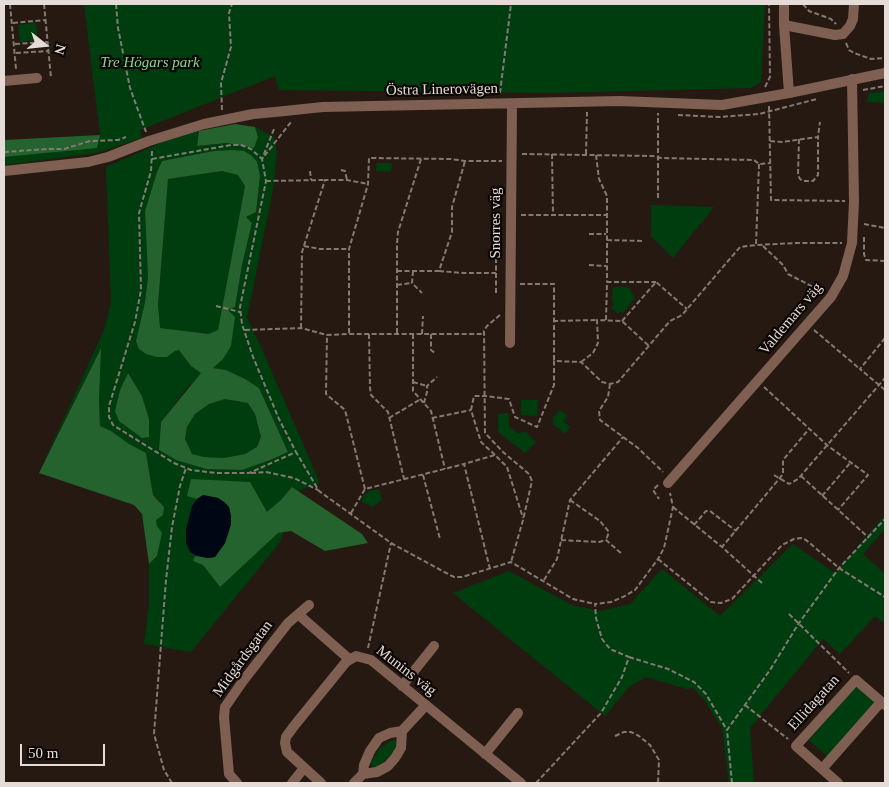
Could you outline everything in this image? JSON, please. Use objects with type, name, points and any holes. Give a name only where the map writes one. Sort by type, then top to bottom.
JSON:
[{"type":"street","points":[[784,4],[789,93]]},
{"type":"street","points":[[784,25],[843,34],[853,19],[854,4]]},
{"type":"street","name":"Östra Linerovägen","points":[[4,171],[95,160],[204,124],[253,114],[323,107],[620,102],[722,105],[767,98],[852,79],[885,74]]},
{"type":"street","points":[[4,81],[37,78]]},
{"type":"street","name":"Valdemars väg","points":[[669,479],[831,298],[843,276],[852,243],[854,202],[852,79]]},
{"type":"street","name":"Snorres väg","points":[[510,343],[512,104]]},
{"type":"street","name":"Midgårdsgatan","points":[[237,783],[229,774],[224,717],[225,707],[288,623],[309,605]]},
{"type":"street","points":[[299,615],[349,659],[286,738],[287,752],[321,783]]},
{"type":"street","points":[[402,686],[434,646]]},
{"type":"street","name":"Munins väg","points":[[349,659],[356,656],[371,660],[520,783]]},
{"type":"street","name":"Ellidagatan","points":[[822,769],[883,703],[856,680],[796,746],[822,769],[838,783]]},
{"type":"street","points":[[354,783],[363,774],[377,772],[388,766],[396,758],[401,748],[402,732],[426,705]]},
{"type":"street","points":[[485,754],[518,713]]},
{"type":"street","points":[[363,774],[364,765],[370,751],[379,738],[390,733],[402,732]]},
{"type":"street","points":[[292,783],[304,768]]},
{"type":"path","points":[[10,4],[17,80]]},
{"type":"path","points":[[44,4],[51,78]]},
{"type":"path","points":[[116,4],[118,28],[130,88],[149,141],[152,164],[139,213],[141,260],[138,307],[109,406],[109,417],[113,425],[186,468],[216,473],[266,472],[294,478],[319,491],[391,543],[454,577],[462,577],[511,562],[573,599],[595,604],[611,602],[635,590],[664,548],[673,507],[669,479],[638,448],[600,420],[599,410],[608,397],[610,384]]},
{"type":"path","points":[[224,120],[221,84],[231,47],[229,13],[232,4]]},
{"type":"path","points":[[770,4],[770,77],[765,88],[770,111],[771,200],[846,201],[846,193]]},
{"type":"path","points":[[12,23],[45,20]]},
{"type":"path","points":[[14,44],[48,42]]},
{"type":"path","points":[[15,54],[49,51]]},
{"type":"path","points":[[586,154],[587,112]]},
{"type":"path","points":[[658,113],[658,198]]},
{"type":"path","points":[[798,139],[798,175],[803,181],[813,181],[818,175],[820,122]]},
{"type":"path","points":[[274,129],[262,159],[266,181],[244,284],[240,312],[244,330],[280,419],[296,452],[319,491]]},
{"type":"path","points":[[770,140],[782,142],[818,136]]},
{"type":"path","points":[[4,152],[41,149],[64,150],[90,141],[118,140],[127,137]]},
{"type":"path","points":[[349,334],[349,249],[368,184],[369,158],[451,159],[465,161],[552,154],[586,154],[754,160],[759,164],[771,163]]},
{"type":"path","points":[[552,154],[553,215]]},
{"type":"path","points":[[596,155],[599,179],[607,196],[606,320]]},
{"type":"path","points":[[397,334],[398,232],[421,159]]},
{"type":"path","points":[[439,271],[452,232],[452,207],[465,161]]},
{"type":"path","points":[[756,245],[759,164]]},
{"type":"path","points":[[310,170],[311,180]]},
{"type":"path","points":[[341,170],[345,171],[347,180]]},
{"type":"path","points":[[301,328],[302,259],[304,246],[325,180]]},
{"type":"path","points":[[266,181],[347,180],[368,184]]},
{"type":"path","points":[[496,294],[496,217],[511,215],[607,215]]},
{"type":"path","points":[[864,216],[864,254],[866,260],[885,261]]},
{"type":"path","points":[[864,224],[885,228]]},
{"type":"path","points":[[589,234],[607,234]]},
{"type":"path","points":[[607,240],[643,240]]},
{"type":"path","points":[[554,360],[582,362],[602,382],[610,384],[618,382],[670,321],[682,316],[740,247],[797,243],[844,243],[843,250]]},
{"type":"path","points":[[762,245],[783,265],[788,274],[831,298]]},
{"type":"path","points":[[304,246],[320,249],[349,249]]},
{"type":"path","points":[[589,265],[607,266]]},
{"type":"path","points":[[397,271],[496,273]]},
{"type":"path","points":[[412,283],[413,271]]},
{"type":"path","points":[[607,282],[656,282],[687,309]]},
{"type":"path","points":[[622,321],[656,282]]},
{"type":"path","points":[[397,284],[412,283],[422,293]]},
{"type":"path","points":[[511,284],[554,284],[554,385],[537,427],[515,417],[509,399],[474,396],[471,410],[481,442],[507,467],[523,520]]},
{"type":"path","points":[[216,306],[240,312]]},
{"type":"path","points":[[422,334],[423,316]]},
{"type":"path","points":[[582,362],[593,353],[598,343],[597,320]]},
{"type":"path","points":[[553,321],[622,321],[649,346]]},
{"type":"path","points":[[807,325],[885,390]]},
{"type":"path","points":[[244,330],[301,328],[327,335],[484,334]]},
{"type":"path","points":[[369,334],[371,395],[388,412],[404,479]]},
{"type":"path","points":[[413,334],[413,391],[431,411],[444,469]]},
{"type":"path","points":[[431,334],[432,350],[436,354]]},
{"type":"path","points":[[327,335],[326,394],[345,410],[365,489],[351,514]]},
{"type":"path","points":[[860,369],[885,338]]},
{"type":"path","points":[[424,403],[427,386],[437,377]]},
{"type":"path","points":[[774,475],[789,484],[800,476],[885,378]]},
{"type":"path","points":[[758,381],[828,446],[868,475],[838,510]]},
{"type":"path","points":[[413,382],[427,386]]},
{"type":"path","points":[[389,418],[421,399]]},
{"type":"path","points":[[432,418],[471,410]]},
{"type":"path","points":[[722,547],[780,479],[783,474],[782,460],[809,429]]},
{"type":"path","points":[[544,581],[557,559],[570,500],[623,437]]},
{"type":"path","points":[[248,473],[296,452]]},
{"type":"path","points":[[365,489],[495,455]]},
{"type":"path","points":[[822,496],[851,462]]},
{"type":"path","points":[[464,464],[490,569]]},
{"type":"path","points":[[172,783],[164,770],[154,734],[170,545],[180,486],[186,468]]},
{"type":"path","points":[[423,475],[440,538]]},
{"type":"path","points":[[800,476],[869,538]]},
{"type":"path","points":[[659,499],[653,490],[669,479]]},
{"type":"path","points":[[570,500],[600,521],[609,532],[606,540]]},
{"type":"path","points":[[673,507],[762,582]]},
{"type":"path","points":[[694,525],[706,511],[710,511],[736,531]]},
{"type":"path","points":[[727,730],[770,670],[799,623],[839,568],[885,519]]},
{"type":"path","points":[[658,558],[711,602],[717,603],[732,599],[782,545],[800,538],[806,540],[839,568],[885,597]]},
{"type":"path","points":[[561,540],[599,542],[606,540]]},
{"type":"path","points":[[606,540],[622,554]]},
{"type":"path","points":[[365,657],[391,543]]},
{"type":"path","points":[[595,604],[596,618],[602,639],[610,649],[668,669],[694,682],[706,694],[727,730],[732,783]]},
{"type":"path","points":[[790,614],[856,680]]},
{"type":"path","points":[[536,783],[600,713],[622,677],[629,657]]},
{"type":"path","points":[[745,704],[796,746]]},
{"type":"path","points":[[615,736],[624,732],[631,732],[650,745],[659,760],[658,783]]},
{"type":"green space","name":"Tre Högars park","points":[[84,4],[765,4],[761,82],[751,88],[549,93],[279,90],[275,76],[140,130],[142,138],[97,153],[4,165],[4,157],[97,147],[100,135]]},
{"type":"green space","points":[[36,23],[38,40],[20,42],[18,25]]},
{"type":"green space","points":[[885,91],[885,103],[867,102],[869,93]]},
{"type":"green space","points":[[235,124],[255,127],[258,137],[254,148],[227,143],[197,146],[199,131]]},
{"type":"green space","points":[[255,127],[274,137],[277,152],[273,190],[247,318],[320,483],[295,492],[287,513],[281,541],[191,652],[144,644],[149,604],[149,564],[157,556],[156,520],[160,501],[153,495],[146,453],[100,426],[100,349],[39,473],[104,330],[111,302],[106,167],[165,141],[199,131],[198,146],[227,143],[254,148],[258,137]],"holes":[[[162,161],[260,176],[256,212],[246,217],[252,223],[235,307],[228,310],[213,368],[226,370],[259,388],[288,452],[242,470],[206,469],[176,460],[159,450],[161,422],[187,388],[202,373],[191,366],[179,350],[167,357],[136,341],[145,302],[148,277],[145,211]],[[128,373],[142,396],[149,419],[149,437],[120,421],[115,411],[120,390]],[[192,506],[231,524],[225,543],[208,558],[195,556],[186,530]]]},
{"type":"green space","points":[[100,135],[97,148],[4,157],[4,140]]},
{"type":"green space","points":[[214,151],[244,151],[257,162],[260,176],[256,212],[246,217],[252,223],[235,307],[228,310],[235,317],[231,346],[223,359],[213,368],[226,370],[259,388],[288,452],[242,470],[206,469],[176,460],[159,450],[161,422],[201,373],[191,366],[179,350],[167,357],[157,357],[146,354],[139,349],[136,341],[145,302],[148,277],[145,211],[157,172],[162,161]],"holes":[[[222,171],[238,175],[245,186],[218,330],[209,334],[160,328],[158,305],[168,179]],[[225,399],[248,403],[255,414],[261,437],[257,447],[245,454],[224,458],[192,454],[185,439],[187,427],[195,414],[209,404]]]},
{"type":"green space","points":[[377,163],[392,163],[391,172],[376,171]]},
{"type":"green space","points":[[222,171],[238,175],[245,186],[218,331],[209,334],[159,328],[158,305],[168,179]]},
{"type":"green space","points":[[651,205],[714,207],[673,258],[651,236]]},
{"type":"green space","points":[[613,287],[629,287],[635,298],[623,313],[620,311],[618,314],[611,308],[614,305],[612,300]]},
{"type":"green space","points":[[101,348],[100,426],[146,453],[153,495],[164,507],[163,515],[156,520],[157,526],[162,533],[157,556],[149,564],[142,514],[134,505],[39,473]]},
{"type":"green space","points":[[128,373],[142,396],[149,419],[149,437],[142,438],[119,421],[115,411],[120,390]]},
{"type":"green space","points":[[225,399],[248,403],[255,414],[261,437],[257,447],[245,454],[224,458],[203,457],[192,454],[185,439],[187,427],[195,414],[209,404]]},
{"type":"green space","points":[[521,400],[538,400],[537,416],[521,415]]},
{"type":"green space","points":[[560,410],[568,416],[563,421],[570,427],[565,434],[553,424],[553,417]]},
{"type":"green space","points":[[509,413],[509,426],[517,433],[526,432],[536,442],[525,453],[498,432],[498,414]]},
{"type":"green space","points":[[191,479],[250,482],[267,512],[292,487],[362,534],[368,543],[325,551],[291,531],[278,533],[220,587],[203,565],[193,561],[195,556],[215,557],[225,543],[231,524],[229,507],[218,498],[203,495],[197,499],[187,496]]},
{"type":"green space","points":[[379,489],[382,500],[372,507],[361,501],[367,492]]},
{"type":"green space","points":[[885,515],[885,529],[863,554],[885,574],[885,624],[875,616],[840,654],[823,639],[750,728],[754,783],[729,783],[722,728],[703,698],[693,688],[687,689],[646,677],[629,687],[605,716],[453,593],[509,571],[572,605],[600,611],[630,604],[662,569],[720,616],[793,544],[835,573]]},
{"type":"green space","points":[[857,686],[876,703],[828,757],[809,740]]},
{"type":"green space","points":[[393,740],[397,744],[390,756],[376,768],[372,767],[371,762],[380,748]]},
{"type":"shaded area","points":[[203,495],[218,498],[224,502],[229,507],[231,516],[231,524],[225,543],[215,557],[208,558],[190,552],[186,543],[186,530],[192,506]]}]
